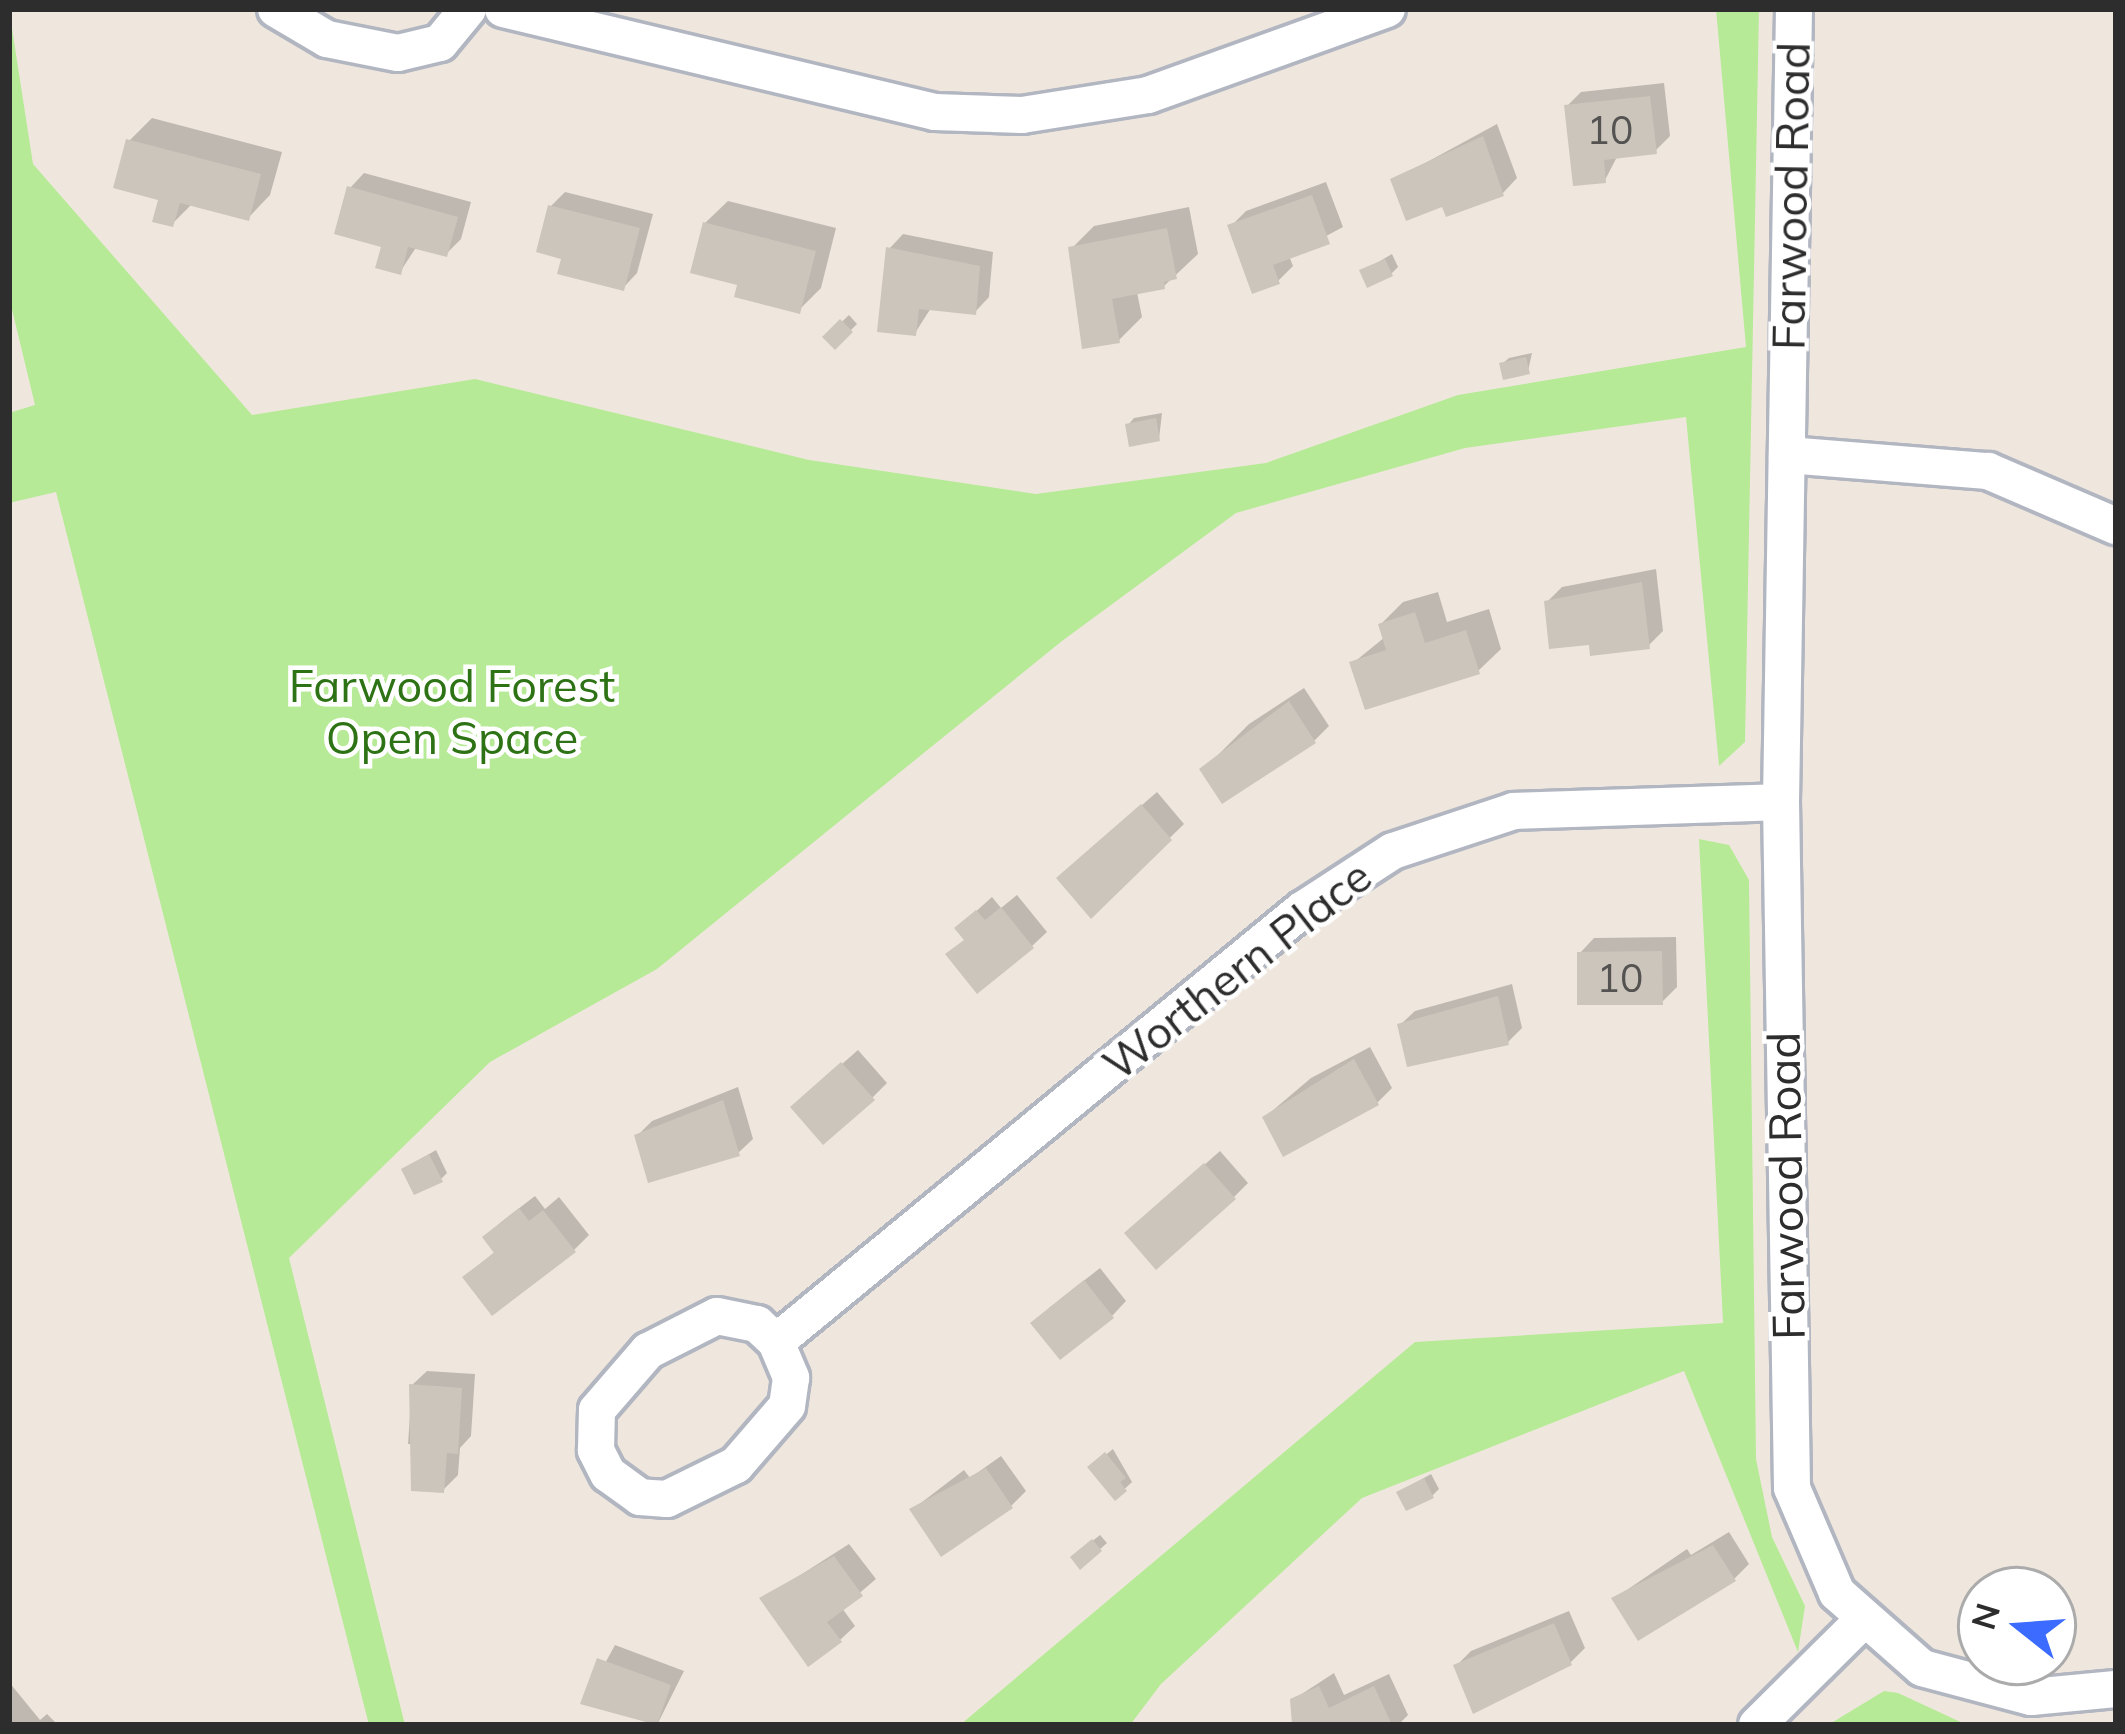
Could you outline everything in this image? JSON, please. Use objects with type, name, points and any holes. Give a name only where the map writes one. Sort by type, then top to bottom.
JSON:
[{"type":"street","points":[[276,9],[327,39],[398,53],[440,43],[468,9]]},
{"type":"street","points":[[503,9],[935,112],[1022,115],[1148,95],[1387,9]]},
{"type":"street","name":"Farwood Road","points":[[1794,9],[1781,802],[1792,1488],[1816,1560],[1861,1622],[1922,1668],[1975,1688],[2030,1697],[2116,1689]]},
{"type":"street","points":[[1787,455],[1988,471],[2116,526]]},
{"type":"street","name":"Worthern Place","points":[[776,1342],[1303,910],[1393,851],[1514,811],[1781,802]]},
{"type":"street","points":[[717,1316],[757,1324],[776,1342],[791,1378],[787,1406],[736,1465],[668,1499],[640,1497],[608,1474],[596,1450],[597,1410],[648,1351],[717,1316]]},
{"type":"street","points":[[1756,1725],[1861,1622]]},
{"type":"green space","name":"Farwood Forest Open Space","points":[[9,9],[33,164],[252,415],[475,379],[809,460],[1036,494],[1266,463],[1458,395],[1746,347],[1716,9],[1759,9],[1745,742],[1719,766],[1686,417],[1465,448],[1236,513],[1062,641],[657,969],[490,1062],[289,1258],[405,1725],[369,1725],[56,492],[9,503],[9,413],[35,405],[9,297]]},
{"type":"green space","points":[[1699,839],[1729,845],[1749,880],[1756,1459],[1772,1537],[1805,1606],[1798,1652],[1684,1371],[1362,1498],[1161,1684],[1130,1725],[960,1725],[1415,1342],[1723,1323]]},
{"type":"green space","points":[[1884,1691],[1898,1693],[1967,1725],[1828,1725]]},
{"type":"building","points":[[1650,96],[1657,154],[1604,160],[1606,183],[1573,186],[1564,105]]},
{"type":"building","points":[[1483,136],[1504,196],[1446,217],[1442,207],[1406,221],[1390,179]]},
{"type":"building","points":[[126,139],[261,174],[249,221],[180,203],[173,227],[152,222],[158,200],[113,188]]},
{"type":"building","points":[[347,186],[458,217],[447,257],[408,247],[401,275],[375,268],[381,247],[334,234]]},
{"type":"building","points":[[1312,195],[1330,244],[1273,265],[1280,284],[1252,294],[1227,225]]},
{"type":"building","points":[[548,205],[640,228],[624,291],[557,274],[561,259],[536,252]]},
{"type":"building","points":[[703,222],[816,251],[800,314],[734,297],[737,285],[690,273]]},
{"type":"building","points":[[1167,228],[1177,279],[1164,282],[1165,289],[1112,299],[1120,343],[1082,349],[1068,247]]},
{"type":"building","points":[[886,247],[980,266],[976,315],[919,309],[916,336],[877,332]]},
{"type":"building","points":[[1385,259],[1393,276],[1367,288],[1359,270]]},
{"type":"building","points":[[840,319],[853,332],[835,350],[822,337]]},
{"type":"building","points":[[1526,357],[1530,374],[1503,380],[1499,363]]},
{"type":"building","points":[[1156,418],[1160,441],[1129,447],[1125,424]]},
{"type":"building","points":[[1642,582],[1650,649],[1590,656],[1589,645],[1549,649],[1544,601]]},
{"type":"building","points":[[1415,612],[1425,643],[1466,630],[1480,674],[1365,710],[1349,662],[1386,650],[1378,624]]},
{"type":"building","points":[[1289,701],[1316,743],[1222,804],[1199,769]]},
{"type":"building","points":[[1141,804],[1172,840],[1091,919],[1056,878]]},
{"type":"building","points":[[1001,907],[1034,948],[977,994],[945,954],[964,940],[954,928],[976,910],[985,920]]},
{"type":"building","points":[[1662,951],[1663,1005],[1577,1005],[1577,952]]},
{"type":"building","points":[[1498,996],[1509,1045],[1407,1067],[1397,1024]]},
{"type":"building","points":[[1354,1059],[1379,1105],[1283,1157],[1262,1117]]},
{"type":"building","points":[[841,1062],[875,1100],[823,1145],[790,1107]]},
{"type":"building","points":[[723,1100],[740,1156],[648,1183],[634,1135]]},
{"type":"building","points":[[429,1154],[443,1182],[414,1195],[401,1169]]},
{"type":"building","points":[[1204,1163],[1236,1199],[1156,1270],[1124,1233]]},
{"type":"building","points":[[519,1208],[529,1221],[543,1210],[576,1252],[492,1316],[462,1277],[494,1253],[482,1237]]},
{"type":"building","points":[[1084,1280],[1114,1318],[1060,1360],[1030,1323]]},
{"type":"building","points":[[409,1384],[462,1388],[458,1454],[447,1453],[444,1493],[411,1491]]},
{"type":"building","points":[[1105,1452],[1126,1478],[1120,1482],[1127,1491],[1115,1501],[1087,1467]]},
{"type":"building","points":[[986,1468],[1013,1508],[941,1557],[909,1509]]},
{"type":"building","points":[[1424,1478],[1434,1498],[1406,1511],[1396,1492]]},
{"type":"building","points":[[1092,1539],[1102,1551],[1080,1570],[1070,1557]]},
{"type":"building","points":[[1713,1545],[1736,1581],[1638,1641],[1611,1598]]},
{"type":"building","points":[[834,1556],[863,1596],[827,1622],[842,1642],[808,1667],[759,1598]]},
{"type":"building","points":[[1554,1623],[1572,1665],[1473,1714],[1453,1665]]},
{"type":"building","points":[[597,1658],[671,1685],[657,1725],[580,1704]]},
{"type":"building","points":[[1319,1686],[1329,1708],[1374,1686],[1392,1725],[1292,1725],[1290,1699]]}]
